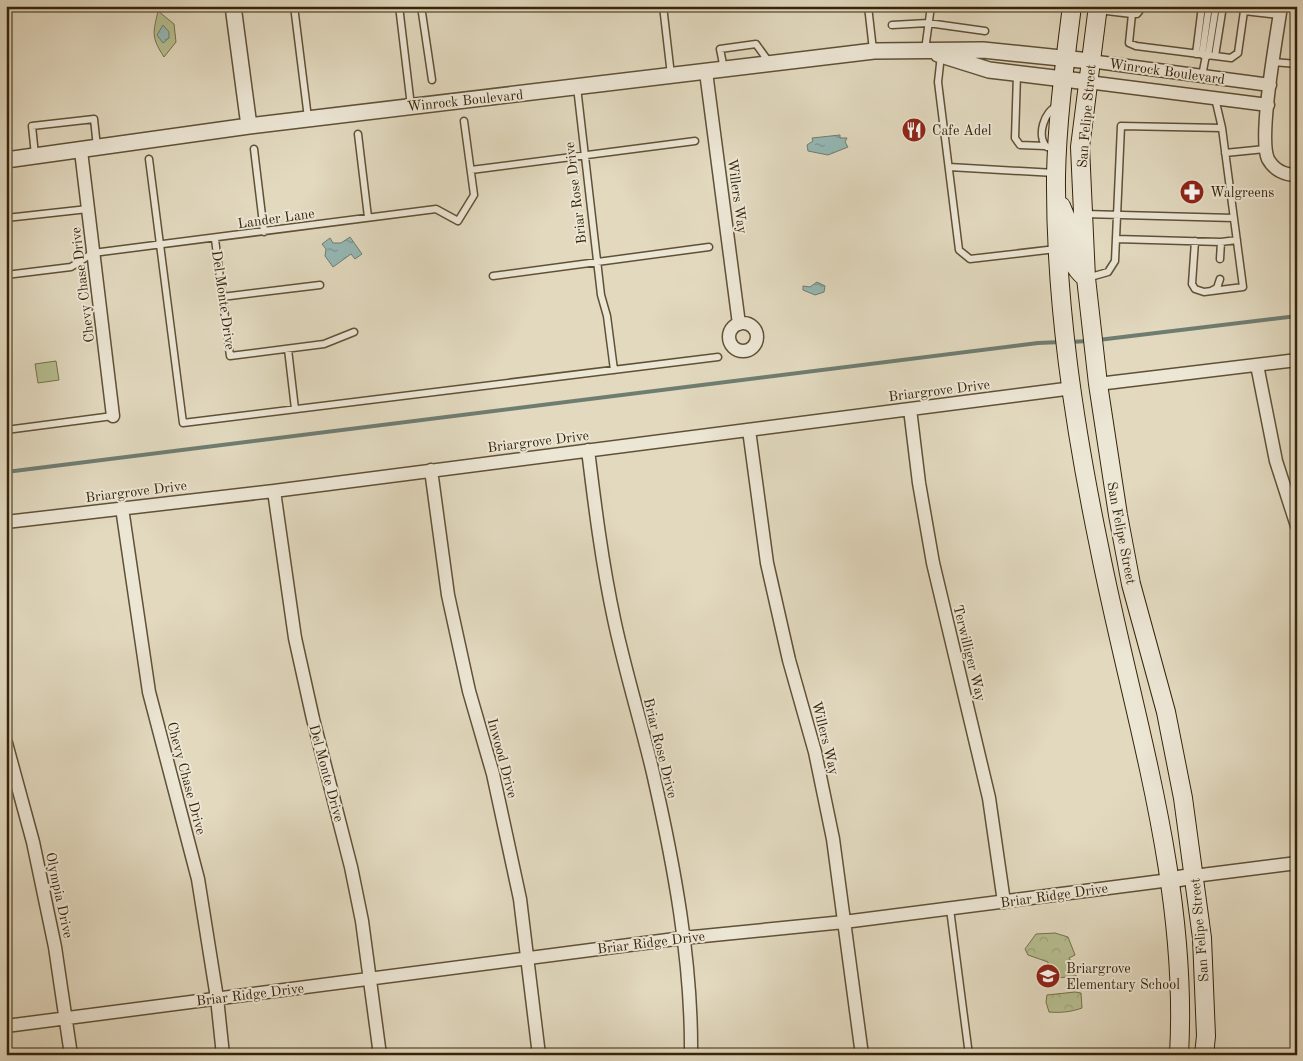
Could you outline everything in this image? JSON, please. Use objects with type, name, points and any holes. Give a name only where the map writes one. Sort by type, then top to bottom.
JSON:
[{"type":"main road","name":"San Felipe Street","points":[[1072,6],[1062,104],[1052,148],[1056,173],[1058,248],[1064,325],[1072,388],[1098,546],[1151,772],[1170,880],[1178,962],[1179,1055]]},
{"type":"main road","name":"San Felipe Street","points":[[1097,8],[1080,147],[1086,278],[1097,376],[1118,515],[1131,584],[1166,712],[1179,779],[1194,876],[1202,938],[1206,1036],[1204,1055]]},
{"type":"main road","points":[[1057,194],[1070,231],[1072,262],[1078,272],[1086,278]]},
{"type":"main road","points":[[1118,637],[1144,630]]},
{"type":"street","points":[[232,6],[249,126]]},
{"type":"street","points":[[1280,11],[1270,85],[1265,149],[1274,167],[1280,172],[1297,175]]},
{"type":"street","name":"Winrock Boulevard","points":[[925,50],[989,70],[1268,105]]},
{"type":"street","name":"Winrock Boulevard","points":[[6,160],[249,126],[874,52],[983,50],[1066,58],[1270,85]]},
{"type":"street","name":"Willers Way","points":[[706,72],[739,324]]},
{"type":"street","points":[[1202,76],[1215,98]]},
{"type":"street","name":"Chevy Chase Drive","points":[[81,151],[113,416]]},
{"type":"street","points":[[1097,376],[1297,360]]},
{"type":"street","points":[[1257,364],[1276,461],[1297,526]]},
{"type":"street","name":"Briargrove Drive","points":[[6,522],[274,491],[1072,388]]},
{"type":"street","name":"Terwilliger Way","points":[[910,409],[919,483],[933,564],[989,798],[1004,902]]},
{"type":"street","name":"Willers Way","points":[[749,430],[767,563],[790,660],[815,752],[833,838],[862,1055]]},
{"type":"street","name":"Briar Rose Drive","points":[[588,450],[598,531],[614,620],[664,824],[683,938],[692,1008],[691,1055]]},
{"type":"street","name":"Inwood Drive","points":[[431,470],[448,595],[469,691],[507,836],[520,899],[539,1055]]},
{"type":"street","name":"Del Monte Drive","points":[[274,491],[295,638],[313,720],[351,867],[371,978],[380,1055]]},
{"type":"street","name":"Chevy Chase Drive","points":[[122,508],[149,692],[198,879],[217,998],[222,1055]]},
{"type":"street","name":"Olympia Drive","points":[[6,743],[33,842],[55,947],[71,1055]]},
{"type":"street","name":"Briar Ridge Drive","points":[[6,1026],[683,938],[844,922],[1297,863]]},
{"type":"lane","points":[[294,6],[308,119]]},
{"type":"lane","points":[[399,6],[411,106]]},
{"type":"lane","points":[[421,6],[432,80]]},
{"type":"lane","points":[[663,6],[672,76]]},
{"type":"lane","points":[[868,6],[874,52]]},
{"type":"lane","points":[[925,50],[930,6]]},
{"type":"lane","points":[[1097,8],[1137,14],[1143,6]]},
{"type":"lane","points":[[1202,6],[1205,55]]},
{"type":"lane","points":[[1202,76],[1209,6]]},
{"type":"lane","points":[[1205,55],[1216,6]]},
{"type":"lane","points":[[1205,55],[1223,6]]},
{"type":"lane","points":[[1132,14],[1129,42],[1136,46],[1231,58],[1238,53],[1242,9],[1280,11]]},
{"type":"lane","points":[[892,25],[928,23],[985,31]]},
{"type":"lane","points":[[724,70],[720,49],[756,44],[770,64]]},
{"type":"lane","points":[[941,55],[938,82],[959,250],[970,259],[1058,248]]},
{"type":"lane","points":[[1273,62],[1297,64]]},
{"type":"lane","points":[[1017,74],[1014,138],[1020,145],[1052,148]]},
{"type":"lane","name":"Briar Rose Drive","points":[[577,87],[601,295],[607,316],[614,370]]},
{"type":"lane","points":[[1195,241],[1192,284],[1199,291],[1243,288],[1222,128],[1215,98]]},
{"type":"lane","points":[[36,156],[32,126],[94,119],[97,148]]},
{"type":"lane","points":[[464,121],[471,170],[695,141]]},
{"type":"lane","points":[[1086,278],[1108,272],[1115,261],[1121,126],[1222,128]]},
{"type":"lane","points":[[358,134],[368,217]]},
{"type":"lane","points":[[254,148],[264,232]]},
{"type":"lane","points":[[1225,153],[1265,149]]},
{"type":"lane","points":[[149,160],[182,423],[718,357]]},
{"type":"lane","points":[[949,167],[1056,173]]},
{"type":"lane","name":"Lander Lane","points":[[93,253],[215,239],[436,208],[458,221],[474,196],[471,170]]},
{"type":"lane","points":[[6,218],[88,210]]},
{"type":"lane","points":[[1082,214],[1234,218]]},
{"type":"lane","name":"Del Monte Drive","points":[[215,239],[230,356],[324,344],[354,332]]},
{"type":"lane","points":[[1116,239],[1221,242],[1237,240]]},
{"type":"lane","points":[[1220,259],[1221,242]]},
{"type":"lane","points":[[493,276],[709,247]]},
{"type":"lane","points":[[6,275],[71,267],[93,253]]},
{"type":"lane","points":[[1210,291],[1217,288],[1220,279]]},
{"type":"lane","points":[[222,297],[320,285]]},
{"type":"lane","points":[[288,349],[295,409]]},
{"type":"lane","points":[[6,430],[113,416]]},
{"type":"lane","points":[[950,909],[969,1055]]},
{"type":"green space","points":[[158,11],[174,24],[176,42],[164,57],[154,35]]},
{"type":"green space","points":[[56,361],[59,380],[38,383],[35,364]]},
{"type":"green space","points":[[1055,933],[1068,937],[1075,955],[1069,958],[1076,968],[1076,976],[1047,979],[1048,962],[1028,955],[1025,949],[1036,934]]},
{"type":"green space","points":[[1081,993],[1082,1008],[1066,1012],[1049,1012],[1046,1002],[1047,995]]},
{"type":"water","points":[[163,25],[169,32],[169,38],[163,43],[157,35]]},
{"type":"water","points":[[840,135],[840,138],[847,138],[845,142],[848,147],[828,155],[808,151],[807,145],[813,141],[812,138]]},
{"type":"water","points":[[350,237],[362,254],[355,259],[351,254],[333,267],[325,256],[326,249],[322,244],[330,238],[333,243],[341,243]]},
{"type":"water","points":[[817,282],[825,286],[824,292],[815,295],[803,290],[803,286],[810,287]]},
{"type":"waterway","points":[[1098,340],[1297,316]]},
{"type":"waterway","points":[[1070,342],[1088,341]]},
{"type":"waterway","points":[[6,472],[1038,343],[1061,342]]},
{"type":"place","name":"Cafe Adel","points":[[914,130]]},
{"type":"place","name":"Walgreens","points":[[1192,192]]},
{"type":"place","name":"Briargrove Elementary School","points":[[1048,976]]}]
